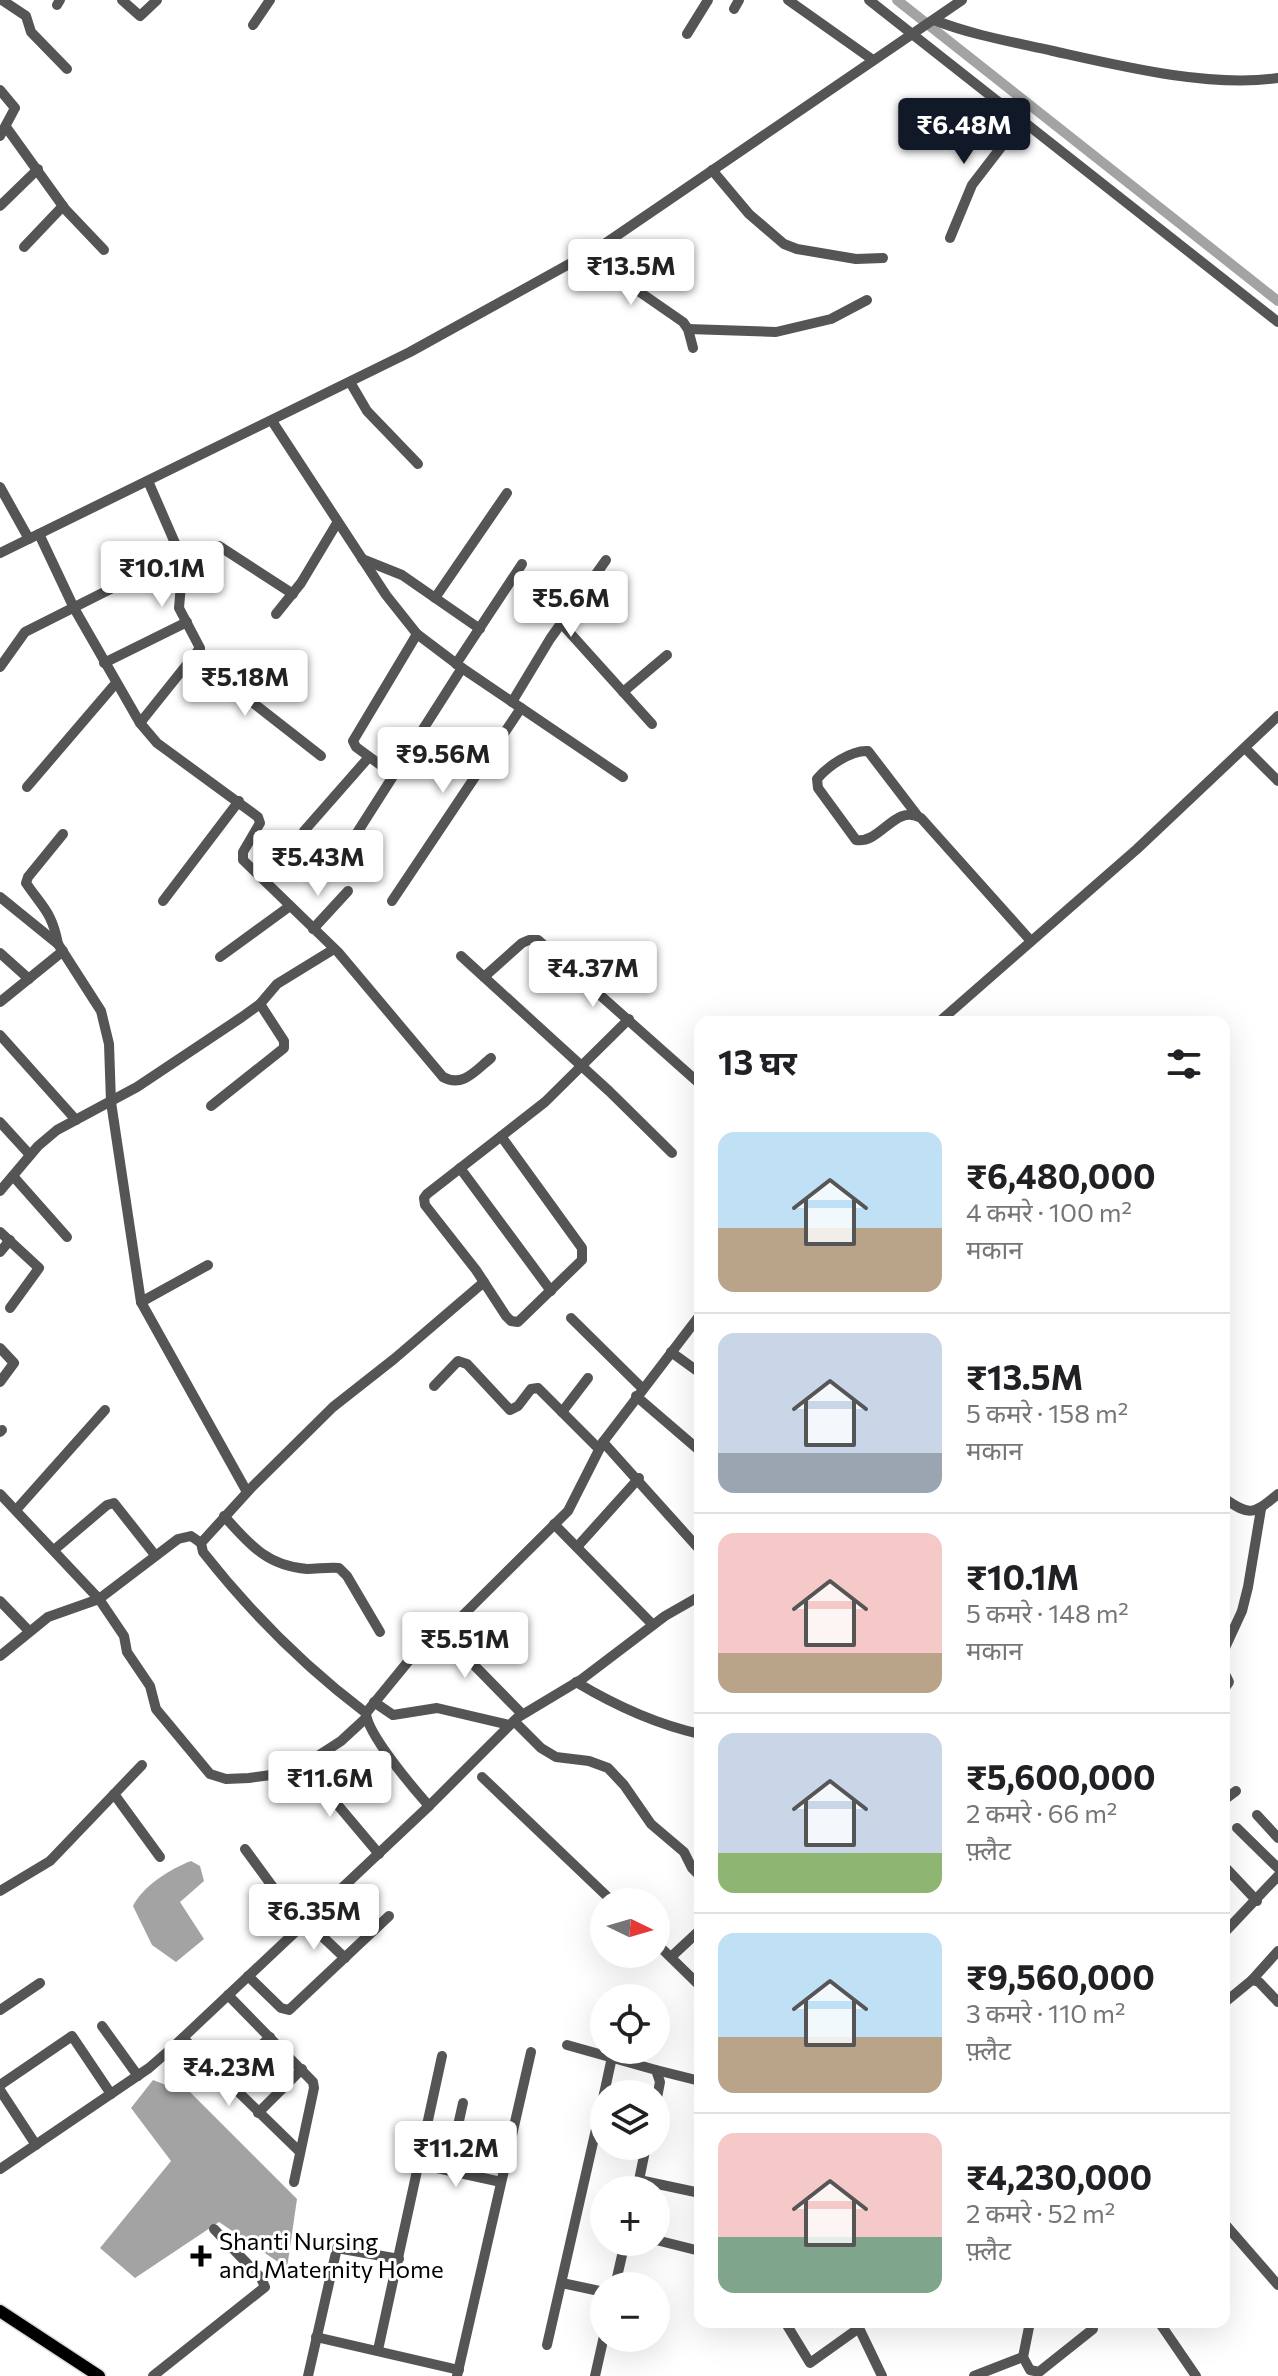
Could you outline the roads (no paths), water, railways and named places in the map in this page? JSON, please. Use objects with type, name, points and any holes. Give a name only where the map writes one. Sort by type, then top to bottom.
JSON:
[{"type":"main road","points":[[0,2311],[99,2376]]},
{"type":"street","points":[[122,0],[140,16],[157,0]]},
{"type":"street","points":[[253,25],[270,0]]},
{"type":"street","points":[[687,34],[708,0]]},
{"type":"street","points":[[788,0],[873,60]]},
{"type":"street","points":[[869,0],[914,32],[1278,322]]},
{"type":"street","points":[[0,553],[410,352],[590,252],[962,0]]},
{"type":"street","points":[[1,1],[25,15],[31,32],[67,69]]},
{"type":"street","points":[[932,21],[1120,65],[1240,82],[1278,78]]},
{"type":"street","points":[[0,90],[15,111],[3,132],[38,169],[63,206],[104,250]]},
{"type":"street","points":[[950,238],[972,185],[1022,120]]},
{"type":"street","points":[[0,206],[38,169]]},
{"type":"street","points":[[712,170],[749,214],[784,244],[856,259],[883,258]]},
{"type":"street","points":[[24,247],[63,206]]},
{"type":"street","points":[[590,252],[631,286],[683,322],[693,348]]},
{"type":"street","points":[[688,329],[776,332],[831,319],[867,300]]},
{"type":"street","points":[[350,382],[367,411],[418,464]]},
{"type":"street","points":[[272,421],[337,523],[417,634],[623,777]]},
{"type":"street","points":[[148,481],[178,555],[181,584],[179,606],[200,651],[215,673],[321,756]]},
{"type":"street","points":[[0,487],[34,537],[140,723],[157,743],[258,817],[260,823],[241,858],[334,949],[447,1080],[463,1081],[491,1058]]},
{"type":"street","points":[[435,598],[507,493]]},
{"type":"street","points":[[276,614],[293,594],[337,523]]},
{"type":"street","points":[[219,546],[293,594]]},
{"type":"street","points":[[0,667],[25,632],[178,555]]},
{"type":"street","points":[[362,559],[395,571],[480,629]]},
{"type":"street","points":[[392,901],[517,705],[561,623],[606,560]]},
{"type":"street","points":[[332,872],[522,564]]},
{"type":"street","points":[[104,663],[187,622]]},
{"type":"street","points":[[561,623],[652,724]]},
{"type":"street","points":[[394,775],[356,747],[353,741],[417,634]]},
{"type":"street","points":[[140,723],[200,651]]},
{"type":"street","points":[[623,692],[667,655]]},
{"type":"street","points":[[27,787],[116,683]]},
{"type":"street","points":[[946,1016],[1137,849],[1278,716]]},
{"type":"street","points":[[1245,748],[1278,781]]},
{"type":"street","points":[[917,815],[902,815],[868,839],[856,840],[818,788],[817,779],[847,756],[868,751],[917,815],[1030,940]]},
{"type":"street","points":[[304,831],[369,757]]},
{"type":"street","points":[[163,901],[239,801]]},
{"type":"street","points":[[60,948],[54,922],[26,883],[63,834]]},
{"type":"street","points":[[313,929],[348,891]]},
{"type":"street","points":[[0,897],[60,948],[101,1011],[111,1067],[111,1102],[141,1302],[247,1492]]},
{"type":"street","points":[[220,957],[290,906]]},
{"type":"street","points":[[484,977],[522,943],[538,940],[694,1079]]},
{"type":"street","points":[[0,1002],[60,948]]},
{"type":"street","points":[[0,1191],[49,1136],[111,1102],[260,1004],[277,984],[334,949]]},
{"type":"street","points":[[0,953],[29,979]]},
{"type":"street","points":[[461,956],[672,1153]]},
{"type":"street","points":[[211,1106],[284,1048],[284,1041],[260,1004]]},
{"type":"street","points":[[501,1136],[583,1251],[582,1260],[522,1320],[514,1323],[423,1202],[427,1194],[501,1136],[545,1102],[629,1019]]},
{"type":"street","points":[[0,1035],[76,1120]]},
{"type":"street","points":[[0,1122],[30,1155]]},
{"type":"street","points":[[460,1168],[551,1291]]},
{"type":"street","points":[[13,1176],[67,1237]]},
{"type":"street","points":[[0,1232],[39,1268],[10,1308]]},
{"type":"street","points":[[0,1252],[10,1240]]},
{"type":"street","points":[[141,1302],[208,1265]]},
{"type":"street","points":[[201,1543],[247,1492],[348,1393],[394,1359],[484,1282]]},
{"type":"street","points":[[571,1318],[639,1392],[694,1445]]},
{"type":"street","points":[[0,1494],[99,1599],[124,1636],[127,1652],[150,1686],[156,1709],[210,1774],[226,1779],[271,1775],[304,1765],[341,1741],[366,1716],[411,1658],[442,1636],[554,1524],[575,1500],[601,1445],[694,1323]]},
{"type":"street","points":[[0,1348],[14,1363],[0,1382]]},
{"type":"street","points":[[671,1352],[694,1369]]},
{"type":"street","points":[[434,1386],[456,1361],[461,1361],[510,1410],[516,1409],[531,1389],[536,1388],[639,1478],[694,1543]]},
{"type":"street","points":[[562,1412],[588,1378]]},
{"type":"street","points":[[16,1510],[105,1410]]},
{"type":"street","points":[[577,1547],[639,1478]]},
{"type":"street","points":[[1230,1502],[1245,1512],[1261,1509],[1278,1494]]},
{"type":"street","points":[[54,1550],[107,1505],[114,1503],[155,1555]]},
{"type":"street","points":[[1230,1637],[1242,1611],[1248,1587],[1261,1509]]},
{"type":"street","points":[[224,1516],[264,1556],[301,1568],[339,1568],[347,1576],[380,1632]]},
{"type":"street","points":[[554,1524],[653,1625]]},
{"type":"street","points":[[0,1656],[48,1617],[99,1599],[155,1555],[186,1536],[201,1543]]},
{"type":"street","points":[[201,1543],[203,1552],[258,1619],[366,1716],[372,1733],[403,1777],[429,1806]]},
{"type":"street","points":[[0,2169],[138,2076],[183,2038],[379,1854],[515,1720],[576,1682],[653,1625],[694,1600]]},
{"type":"street","points":[[0,1601],[29,1631]]},
{"type":"street","points":[[490,1638],[472,1663],[515,1720],[541,1748],[556,1757],[589,1761],[608,1768],[651,1824],[684,1852],[694,1870]]},
{"type":"street","points":[[576,1682],[621,1709],[659,1724],[694,1733]]},
{"type":"street","points":[[374,1702],[393,1715],[437,1708],[515,1720]]},
{"type":"street","points":[[0,1891],[50,1861],[142,1765]]},
{"type":"street","points":[[304,1765],[379,1854]]},
{"type":"street","points":[[482,1777],[598,1888]]},
{"type":"street","points":[[1230,1796],[1236,1791]]},
{"type":"street","points":[[114,1794],[160,1857]]},
{"type":"street","points":[[1257,1815],[1278,1838]]},
{"type":"street","points":[[1237,1828],[1278,1868]]},
{"type":"street","points":[[245,1849],[304,1924],[345,1958]]},
{"type":"street","points":[[1230,1927],[1278,1876]]},
{"type":"street","points":[[1230,1877],[1257,1901]]},
{"type":"street","points":[[248,1976],[281,2008],[289,2010],[389,1916]]},
{"type":"street","points":[[694,1936],[671,1957],[694,1980]]},
{"type":"street","points":[[1230,1997],[1252,1980],[1278,1951]]},
{"type":"street","points":[[1252,1980],[1259,1982],[1278,2002]]},
{"type":"street","points":[[0,2010],[40,1983]]},
{"type":"street","points":[[228,1995],[311,2078],[314,2088],[294,2182]]},
{"type":"street","points":[[102,2026],[138,2076]]},
{"type":"street","points":[[36,2145],[0,2088],[72,2036],[111,2094]]},
{"type":"street","points":[[225,2080],[270,2037]]},
{"type":"street","points":[[183,2038],[300,2152]]},
{"type":"street","points":[[567,2045],[590,2051]]},
{"type":"street","points":[[316,2337],[378,2350],[458,2373],[531,2052]]},
{"type":"street","points":[[378,2350],[442,2056]]},
{"type":"street","points":[[636,2064],[694,2080]]},
{"type":"street","points":[[258,2113],[302,2069]]},
{"type":"street","points":[[656,2070],[659,2080]]},
{"type":"street","points":[[448,2170],[463,2103]]},
{"type":"street","points":[[547,2345],[590,2157]]},
{"type":"street","points":[[419,2164],[501,2182]]},
{"type":"street","points":[[670,2189],[694,2192]]},
{"type":"street","points":[[153,2376],[265,2287],[261,2278],[214,2229]]},
{"type":"street","points":[[1230,2230],[1278,2285]]},
{"type":"street","points":[[670,2244],[694,2250]]},
{"type":"street","points":[[308,2376],[337,2248],[399,2259]]},
{"type":"street","points":[[562,2283],[590,2289]]},
{"type":"street","points":[[789,2328],[810,2363],[854,2328]]},
{"type":"street","points":[[859,2328],[882,2376]]},
{"type":"street","points":[[1029,2328],[1023,2357],[1030,2370],[1039,2372],[1093,2329]]},
{"type":"street","points":[[1163,2328],[1196,2376]]},
{"type":"street","points":[[595,2376],[600,2352]]},
{"type":"street","points":[[974,2376],[1023,2357]]},
{"type":"waterway","points":[[897,0],[1278,301]]},
{"type":"place","name":"Shanti Nursing and Maternity Home","points":[[201,2256]]}]
